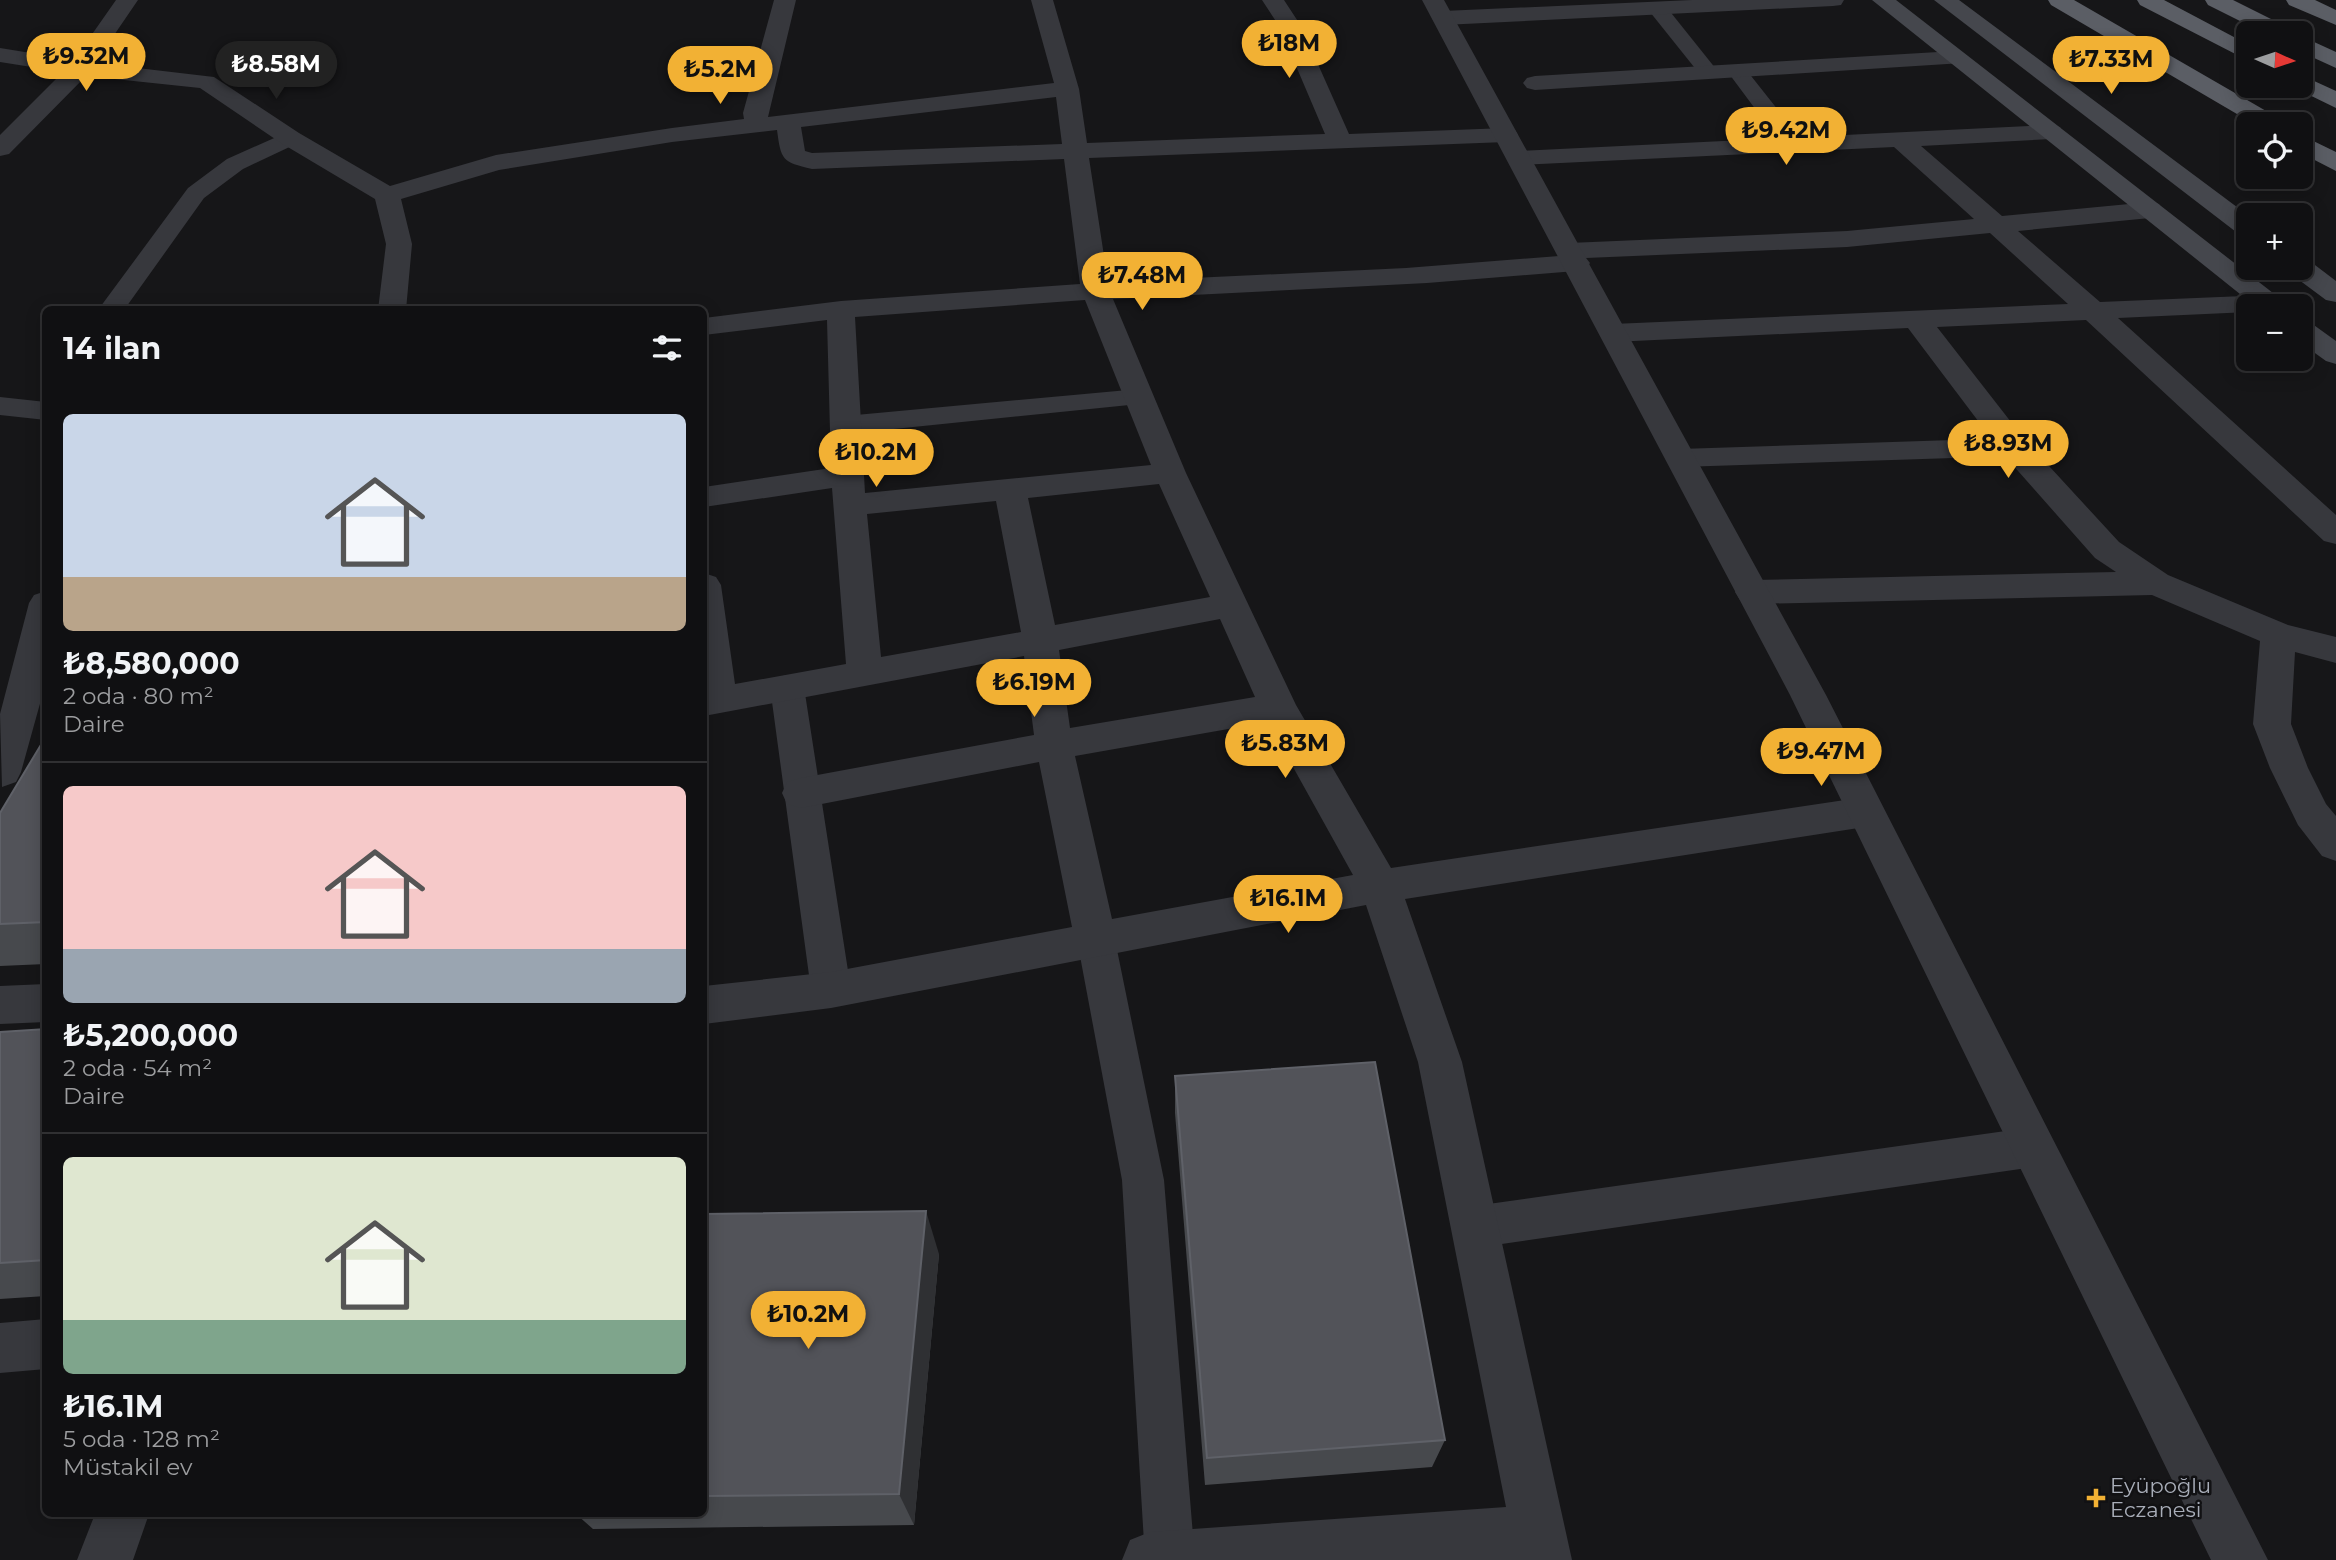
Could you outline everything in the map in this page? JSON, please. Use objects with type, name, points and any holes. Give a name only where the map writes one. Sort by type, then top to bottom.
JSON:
[{"type":"highway","points":[[2059,0],[2250,112]]},
{"type":"highway","points":[[2148,0],[2236,47]]},
{"type":"highway","points":[[2216,0],[2257,21]]},
{"type":"highway","points":[[2297,0],[2336,18]]},
{"type":"highway","points":[[2314,50],[2336,61]]},
{"type":"highway","points":[[2314,89],[2336,101]]},
{"type":"highway","points":[[2313,149],[2336,163]]},
{"type":"main road","points":[[1883,0],[2257,294]]},
{"type":"main road","points":[[1945,0],[2236,219]]},
{"type":"main road","points":[[2313,277],[2336,295]]},
{"type":"main road","points":[[2313,338],[2336,355]]},
{"type":"street","points":[[0,149],[80,68],[127,0]]},
{"type":"street","points":[[757,125],[755,113],[785,0]]},
{"type":"street","points":[[1042,0],[1067,89],[1095,290],[1170,473],[1278,707],[1380,886],[1440,1062],[1540,1546],[1160,1559]]},
{"type":"street","points":[[1273,0],[1290,26],[1340,141]]},
{"type":"street","points":[[1833,0],[1657,8],[1438,9],[1808,695],[2240,1560]]},
{"type":"street","points":[[0,55],[80,68],[206,82],[290,138],[387,195],[399,244],[392,306]]},
{"type":"street","points":[[1535,83],[1955,58]]},
{"type":"street","points":[[387,195],[496,163],[757,125],[1067,89]]},
{"type":"street","points":[[788,121],[793,154],[812,161],[1340,141],[1513,146],[1793,144],[2051,132]]},
{"type":"street","points":[[1899,139],[2093,311],[2336,533]]},
{"type":"street","points":[[707,326],[841,309],[1095,290],[1409,276],[1572,257],[1847,239],[2150,210]]},
{"type":"street","points":[[1613,333],[2236,305]]},
{"type":"street","points":[[841,309],[849,491],[865,673]]},
{"type":"street","points":[[1916,319],[2014,447],[2107,550],[2156,583],[2278,635],[2336,650]]},
{"type":"street","points":[[0,406],[42,407]]},
{"type":"street","points":[[707,497],[849,491],[1010,489],[1170,473]]},
{"type":"street","points":[[1010,489],[1040,640],[1054,745],[1096,940]]},
{"type":"street","points":[[1752,592],[2156,583]]},
{"type":"street","points":[[707,635],[711,701],[1232,605]]},
{"type":"street","points":[[12,771],[26,688],[42,620]]},
{"type":"street","points":[[2278,635],[2272,724],[2288,768],[2312,814],[2336,845]]},
{"type":"street","points":[[801,793],[1054,745],[1278,707]]},
{"type":"street","points":[[707,1005],[831,990],[1380,886],[1865,812]]},
{"type":"street","points":[[0,1005],[42,1003]]},
{"type":"street","points":[[0,1348],[42,1344]]},
{"type":"street","points":[[105,1560],[121,1517]]},
{"type":"lane","points":[[1657,8],[1709,73]]},
{"type":"lane","points":[[1737,71],[1793,144]]},
{"type":"lane","points":[[114,306],[196,193],[236,164],[290,138]]},
{"type":"lane","points":[[845,425],[1139,397]]},
{"type":"lane","points":[[1680,458],[2014,447]]},
{"type":"lane","points":[[787,687],[831,990]]},
{"type":"lane","points":[[1096,940],[1143,1180],[1160,1559]]},
{"type":"lane","points":[[1474,1227],[2034,1147]]},
{"type":"building","points":[[42,743],[42,922],[0,924],[0,813]]},
{"type":"building","points":[[42,1029],[42,1260],[0,1263],[0,1032]]},
{"type":"building","points":[[1375,1062],[1445,1440],[1207,1458],[1175,1076]]},
{"type":"building","points":[[926,1211],[899,1494],[707,1496],[707,1214]]},
{"type":"place","name":"Eyüpoğlu Eczanesi","points":[[2096,1498]]}]
